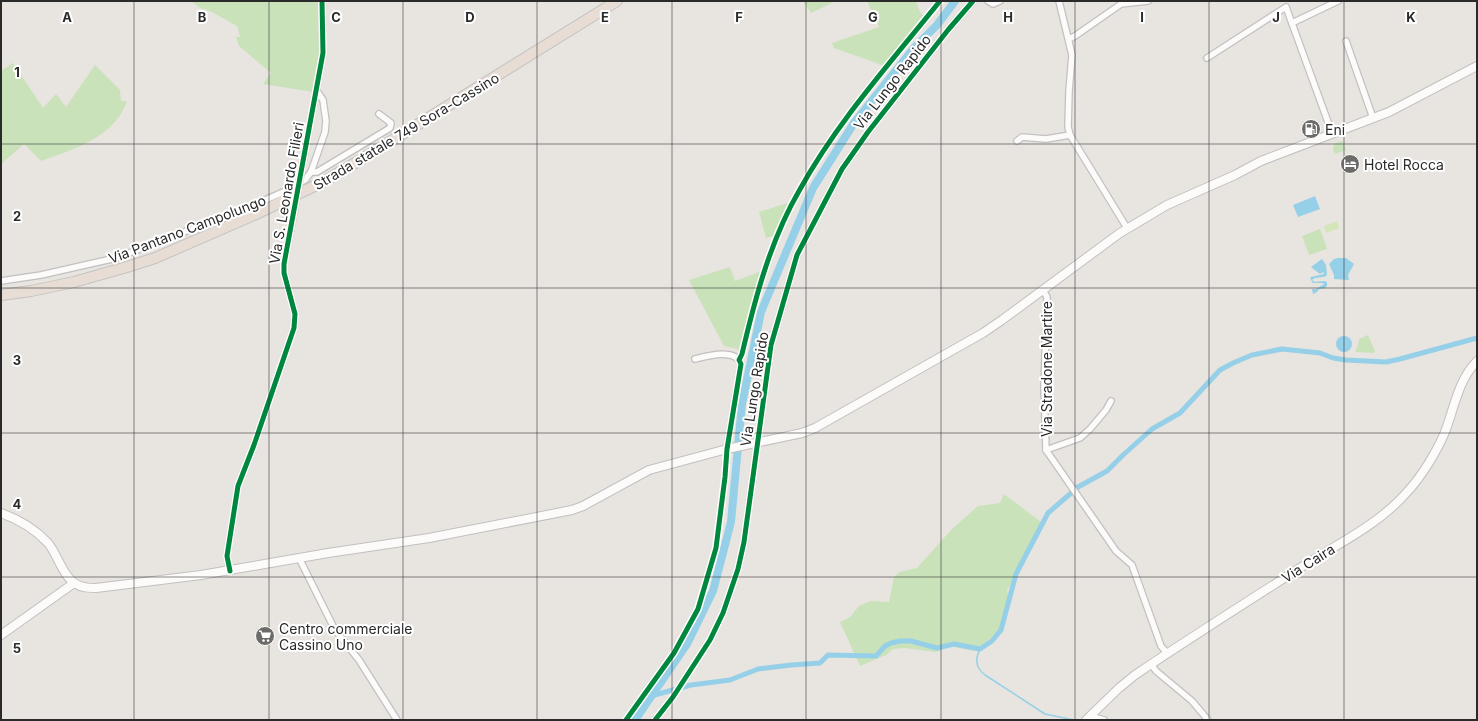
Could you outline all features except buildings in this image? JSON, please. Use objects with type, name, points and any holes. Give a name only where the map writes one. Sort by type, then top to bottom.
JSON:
[{"type":"highway","name":"Strada statale 749 Sora-Cassino","points":[[1,295],[31,291],[74,282],[127,267],[155,258],[256,214],[324,181],[361,160],[617,1]]},
{"type":"main road","points":[[1,513],[22,522],[48,543],[65,572],[74,583],[83,587],[96,588],[230,570],[429,538],[572,510],[583,506],[649,470],[755,443],[802,433],[815,428],[1002,320],[1127,228],[1167,205],[1235,175],[1261,161],[1373,118],[1409,102],[1477,66]]},
{"type":"main road","name":"Via Caira","points":[[1088,718],[1119,688],[1167,653],[1379,519],[1408,491],[1427,465],[1444,434],[1462,383],[1470,369],[1477,362]]},
{"type":"main road","points":[[1,634],[74,583]]},
{"type":"street","name":"Via S. Leonardo Filieri","points":[[230,570],[227,556],[238,486],[254,445],[294,328],[295,314],[284,273],[284,264],[323,53],[322,1]]},
{"type":"street","name":"Via Lungo Rapido","points":[[656,720],[673,697],[710,640],[723,613],[738,569],[744,542],[755,443],[771,345],[797,255],[842,170],[868,132],[948,30],[973,1]]},
{"type":"street","points":[[988,1],[993,4],[1000,1]]},
{"type":"street","points":[[1059,1],[1072,55],[1068,91],[1068,127],[1070,135],[1127,228]]},
{"type":"street","points":[[1069,39],[1121,4],[1148,1]]},
{"type":"street","points":[[1292,23],[1338,1]]},
{"type":"street","points":[[1207,58],[1286,7],[1332,133]]},
{"type":"street","points":[[1346,41],[1373,118]]},
{"type":"street","name":"Via Pantano Campolungo","points":[[1,281],[41,275],[116,258],[236,213],[290,189],[305,180],[311,172],[325,132],[326,121],[323,100],[317,91]]},
{"type":"street","name":"Via Pantano Campolungo","points":[[311,172],[317,172],[390,128],[391,123],[379,114]]},
{"type":"street","points":[[1017,141],[1022,137],[1046,139],[1070,135]]},
{"type":"street","name":"Via Stradone Martire","points":[[1043,290],[1047,297],[1044,387],[1046,450],[1116,551],[1132,565],[1162,646],[1167,653]]},
{"type":"street","points":[[695,359],[724,354],[734,357],[739,360],[741,364],[731,449]]},
{"type":"street","points":[[1046,450],[1080,438],[1090,429],[1106,410],[1111,401]]},
{"type":"street","points":[[299,558],[335,630],[359,660],[397,720]]},
{"type":"street","points":[[1151,664],[1156,671],[1192,700],[1208,720]]},
{"type":"street","points":[[1088,718],[1104,720]]},
{"type":"green space","points":[[191,1],[319,1],[320,48],[313,92],[263,84],[271,73],[239,46],[236,37],[240,37],[237,26],[212,12],[200,8]]},
{"type":"green space","points":[[803,1],[836,1],[811,13]]},
{"type":"green space","points":[[867,1],[916,1],[920,12],[925,17],[885,66],[834,48],[832,43],[879,27]]},
{"type":"green space","points":[[13,63],[43,108],[56,94],[66,107],[95,65],[120,90],[121,101],[127,101],[121,114],[113,124],[92,140],[67,152],[41,161],[24,144],[1,164],[1,71]]},
{"type":"green space","points":[[1342,141],[1346,150],[1335,154],[1333,150],[1334,144]]},
{"type":"green space","points":[[791,202],[777,235],[766,238],[759,212]]},
{"type":"green space","points":[[1337,221],[1339,228],[1326,233],[1324,226]]},
{"type":"green space","points":[[1320,229],[1327,249],[1309,255],[1302,236]]},
{"type":"green space","points":[[730,267],[735,281],[762,271],[746,326],[741,352],[737,349],[724,346],[689,280]]},
{"type":"green space","points":[[1368,335],[1375,351],[1374,353],[1356,352],[1359,339]]},
{"type":"green space","points":[[1004,494],[1041,522],[1015,582],[1007,589],[1010,604],[997,634],[974,651],[949,646],[936,652],[904,648],[893,649],[886,655],[860,666],[840,622],[850,617],[859,606],[870,601],[889,602],[894,577],[899,572],[917,568],[952,529],[978,506],[1000,503]]},
{"type":"water","points":[[1315,196],[1320,209],[1298,217],[1293,205]]},
{"type":"water","points":[[1346,258],[1354,264],[1348,275],[1349,280],[1334,279],[1334,275],[1329,264],[1334,259]]},
{"type":"water","points":[[1322,259],[1326,265],[1327,275],[1312,280],[1315,282],[1327,282],[1327,286],[1319,289],[1313,294],[1312,289],[1316,289],[1324,284],[1313,283],[1310,278],[1324,274],[1323,272],[1320,274],[1311,267]]},
{"type":"water","points":[[1344,336],[1351,341],[1352,344],[1347,351],[1344,352],[1337,347],[1336,344],[1341,337]]},
{"type":"waterway","points":[[635,720],[687,644],[713,591],[731,522],[742,404],[761,312],[813,188],[854,123],[914,48],[937,25],[955,1]]},
{"type":"waterway","points":[[651,696],[691,685],[730,680],[758,669],[820,663],[828,655],[876,656],[885,646],[900,641],[911,641],[937,648],[954,644],[980,649],[992,641],[1001,630],[1016,574],[1048,513],[1078,487],[1107,471],[1152,429],[1180,413],[1220,370],[1252,355],[1282,349],[1320,353],[1333,358],[1346,360],[1386,362],[1477,338]]},
{"type":"waterway","points":[[980,649],[977,656],[977,663],[979,669],[985,675],[1045,714],[1074,720]]},
{"type":"cycle path","points":[[230,571],[227,556],[238,486],[254,445],[294,328],[295,314],[284,273],[284,264],[323,53],[322,1]]},
{"type":"cycle path","points":[[626,720],[674,653],[698,609],[716,548],[727,449],[741,364],[739,360],[742,354],[764,271],[780,230],[799,191],[830,141],[865,93],[940,1]]},
{"type":"cycle path","points":[[655,720],[673,697],[710,640],[723,613],[738,569],[744,542],[771,345],[797,255],[842,169],[868,132],[948,30],[973,1]]},
{"type":"place","name":"Eni","points":[[1311,129]]},
{"type":"place","name":"Hotel Rocca","points":[[1350,164]]},
{"type":"place","name":"Centro commerciale Cassino Uno","points":[[265,636]]}]
